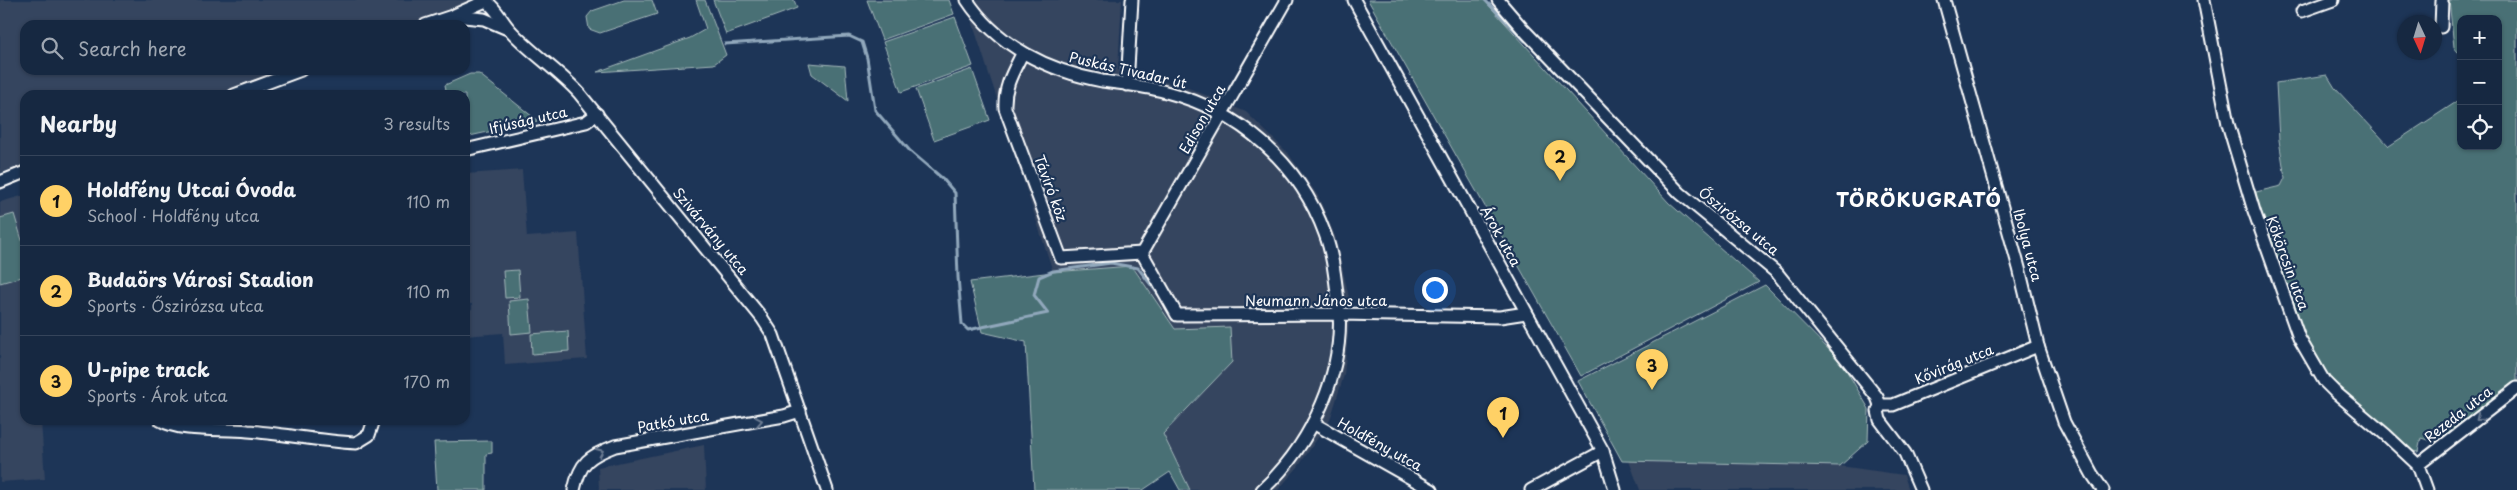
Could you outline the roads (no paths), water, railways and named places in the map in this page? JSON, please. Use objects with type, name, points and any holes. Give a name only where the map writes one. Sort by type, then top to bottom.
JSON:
[{"type":"street","name":"Puskás Tivadar út","points":[[967,0],[993,31],[1022,54],[1062,70],[1127,85],[1165,91],[1202,104],[1222,114],[1256,135],[1270,147],[1308,196],[1326,236],[1336,278],[1340,314],[1339,336],[1332,374],[1313,423],[1284,466],[1262,490]]},
{"type":"street","points":[[1127,85],[1132,0]]},
{"type":"street","name":"Edison utca","points":[[1142,253],[1287,0]]},
{"type":"street","name":"Árok utca","points":[[1354,0],[1603,452],[1615,490]]},
{"type":"street","name":"Őszirózsa utca","points":[[1498,0],[1522,28],[1680,193],[1777,273],[1872,390],[1880,405],[1878,411],[1880,420],[1905,453],[1921,490]]},
{"type":"street","name":"Ibolya utca","points":[[1944,0],[2019,268],[2038,346],[2064,422],[2092,474],[2103,490]]},
{"type":"street","name":"Kökörcsin utca","points":[[2204,0],[2228,124],[2254,211],[2299,338],[2324,381],[2418,465],[2427,490]]},
{"type":"street","points":[[2302,11],[2333,0]]},
{"type":"street","points":[[2441,15],[2442,0]]},
{"type":"street","points":[[440,20],[487,1]]},
{"type":"street","name":"Szivárvány utca","points":[[487,1],[496,8],[510,30],[565,78],[597,114],[762,318],[773,335],[827,490]]},
{"type":"street","name":"Szivárvány utca","points":[[452,16],[484,19],[510,30]]},
{"type":"street","name":"Távíró köz","points":[[1022,54],[1007,84],[1004,94],[1005,108],[1061,258],[1142,253]]},
{"type":"street","points":[[247,90],[288,75]]},
{"type":"street","name":"Ifjúság utca","points":[[470,149],[578,124],[597,114]]},
{"type":"street","points":[[0,182],[20,174]]},
{"type":"street","name":"Neumann János utca","points":[[1142,253],[1176,315],[1340,314],[1500,317],[1526,313]]},
{"type":"street","name":"Kővirág utca","points":[[1880,405],[1893,405],[2038,346]]},
{"type":"street","name":"Rezeda utca","points":[[2418,465],[2517,388]]},
{"type":"street","name":"Patkó utca","points":[[574,490],[580,469],[586,460],[596,453],[615,446],[784,416],[800,411]]},
{"type":"street","name":"Holdfény utca","points":[[1313,423],[1432,490]]},
{"type":"street","points":[[178,425],[247,430],[356,443],[369,435],[372,425]]},
{"type":"street","points":[[1531,490],[1603,452]]},
{"type":"waterway","points":[[1485,0],[1525,41]]},
{"type":"waterway","points":[[725,44],[849,36],[862,42],[867,58],[875,110],[910,151],[943,179],[955,193],[962,324],[968,330],[1048,313],[1034,295],[1039,277],[1053,271],[1111,263],[1138,268],[1159,295]]},
{"type":"place","name":"Budaörs Városi Stadion","points":[[1560,181]]},
{"type":"place","name":"U-pipe track","points":[[1652,390]]},
{"type":"place","name":"Holdfény Utcai Óvoda","points":[[1503,438]]},
{"type":"district","name":"TÖRÖKUGRATÓ","points":[[1919,199]]}]
